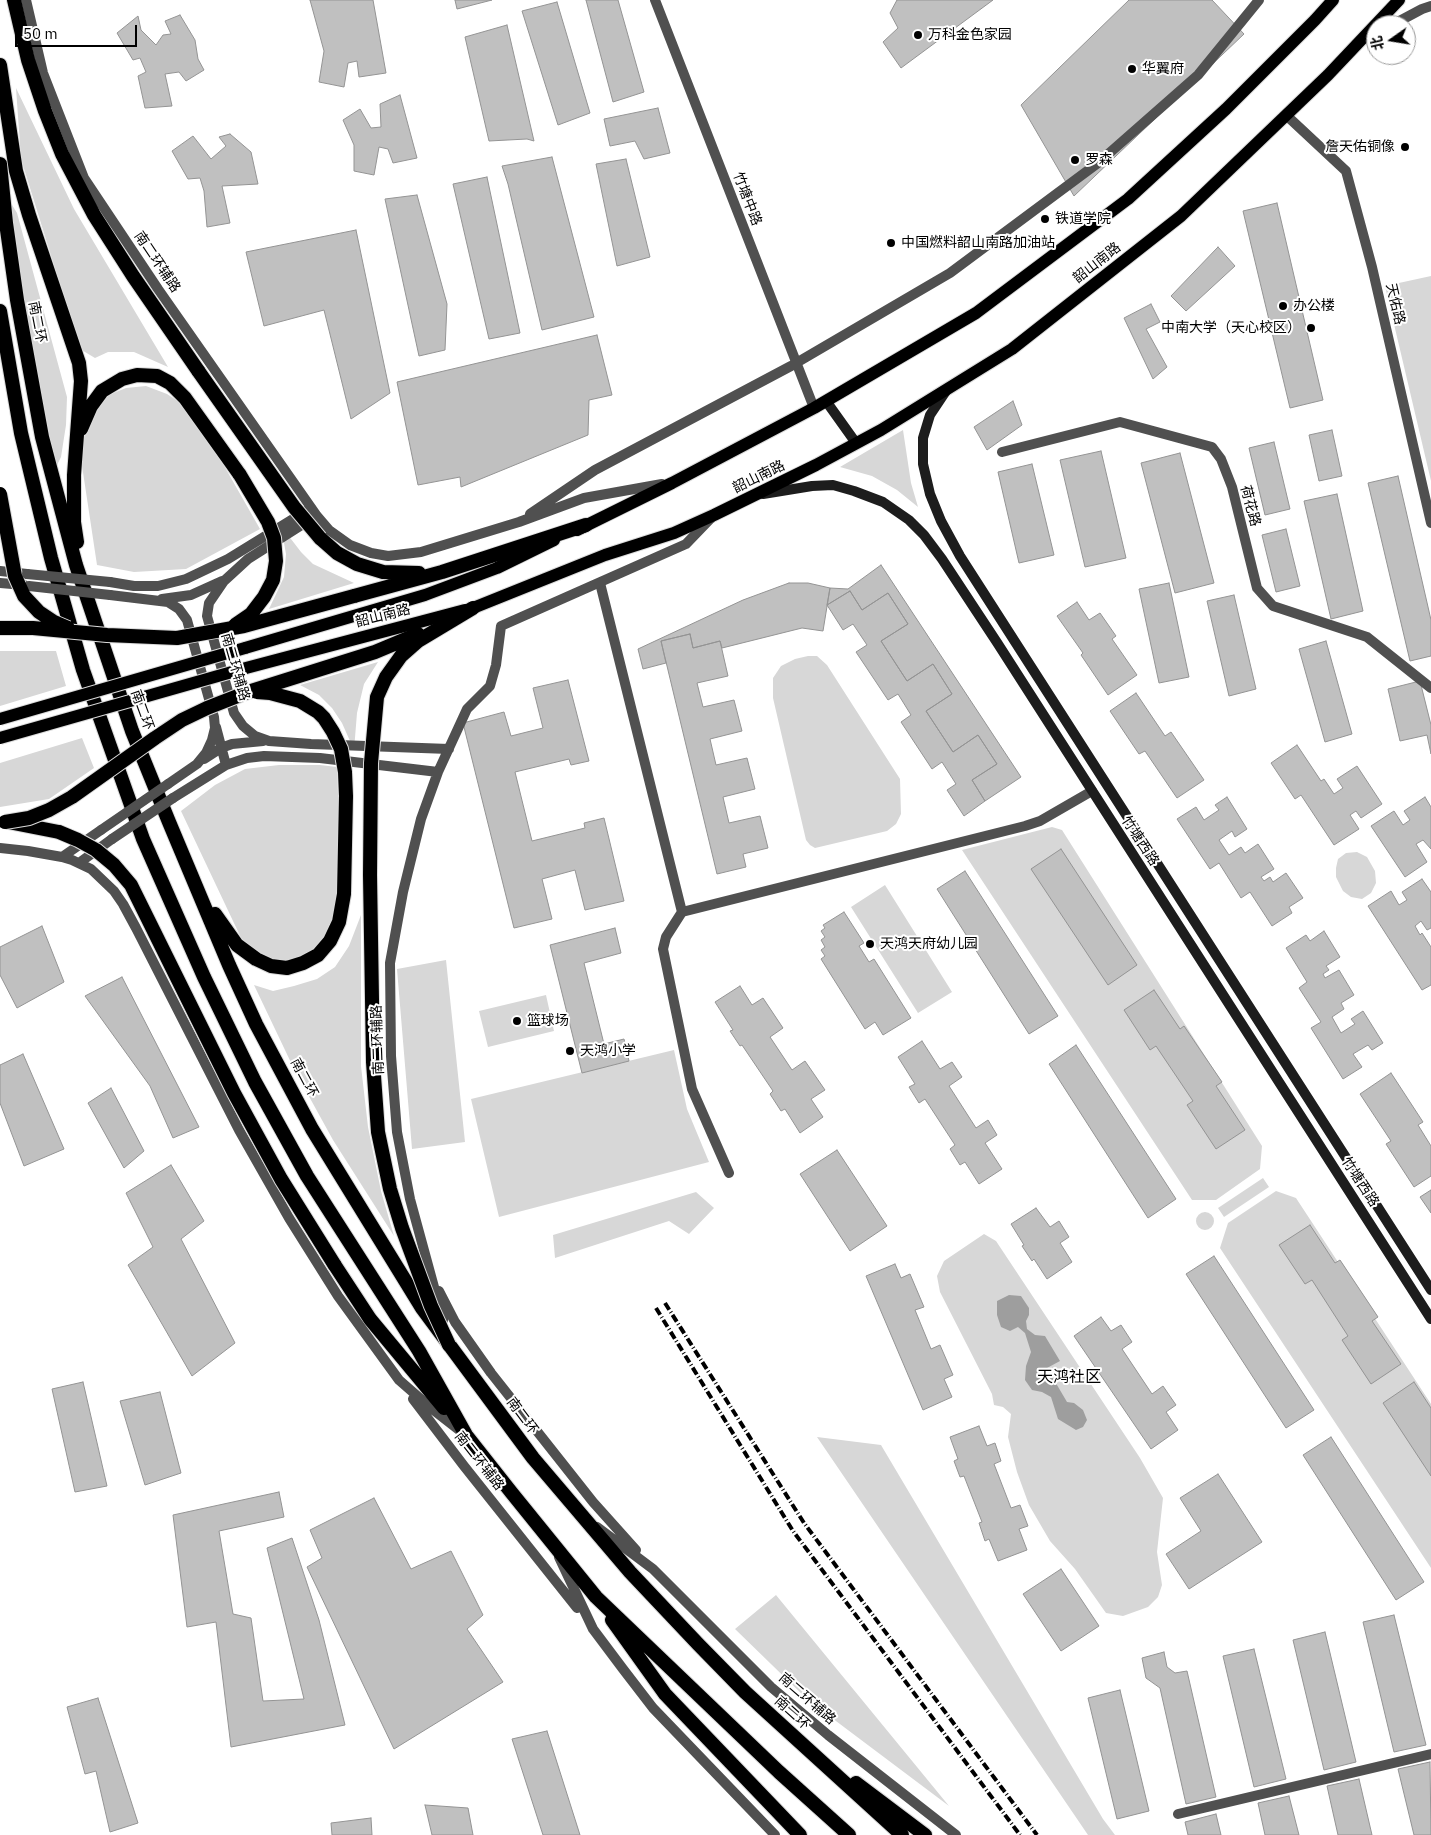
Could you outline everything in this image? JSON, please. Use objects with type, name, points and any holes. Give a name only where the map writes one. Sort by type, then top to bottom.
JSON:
[{"type":"highway","points":[[14,0],[28,60],[45,111],[62,154],[94,215],[133,276],[294,507],[320,538],[337,553],[357,564],[383,572],[408,574],[442,572]]},
{"type":"highway","points":[[0,65],[16,171],[79,363],[81,381],[74,475],[74,522],[79,562],[92,614]]},
{"type":"highway","name":"南二环","points":[[0,164],[17,300],[42,437],[76,565],[132,731],[195,884],[256,1024],[312,1129],[422,1308],[534,1458],[584,1518],[630,1572],[745,1692],[902,1835]]},
{"type":"highway","points":[[0,311],[21,433],[51,558],[84,670],[143,839],[204,977],[255,1082],[307,1176],[419,1351],[466,1435]]},
{"type":"highway","points":[[77,437],[91,406],[102,391],[122,379],[137,376],[157,376],[170,383],[185,398],[240,475],[268,522],[274,538],[276,561],[273,580],[264,597],[251,614],[235,625],[219,632]]},
{"type":"highway","points":[[0,494],[15,576],[24,596],[39,612],[54,622],[78,632]]},
{"type":"highway","points":[[0,628],[33,628],[155,638],[178,638],[219,632],[274,619],[442,572],[586,525]]},
{"type":"highway","points":[[2,821],[29,818],[49,810],[72,797],[182,720],[207,708],[248,692],[397,644],[473,608]]},
{"type":"highway","points":[[449,1345],[431,1306],[402,1228],[390,1189],[378,1132],[373,1062],[370,875],[371,763],[377,697],[386,677],[401,656],[418,641],[473,608]]},
{"type":"highway","points":[[195,884],[224,929],[237,945],[256,959],[271,966],[287,968],[318,956],[330,941],[339,922],[344,894],[346,796],[345,772],[341,749],[333,732],[318,712],[300,701],[270,693],[248,692]]},
{"type":"highway","points":[[2,821],[59,832],[78,840],[96,850],[114,865],[131,886],[234,1092],[281,1179],[370,1319],[596,1597],[666,1694],[800,1835]]},
{"type":"highway","points":[[596,1597],[779,1772],[849,1835]]},
{"type":"highway","points":[[798,1740],[925,1835]]},
{"type":"main road","name":"韶山南路","points":[[0,718],[425,595],[497,568],[672,483],[814,408],[976,313],[1128,199],[1226,109],[1333,0]]},
{"type":"main road","name":"韶山南路","points":[[0,738],[254,666],[473,608],[605,555],[674,533],[755,495],[856,443],[946,391],[1014,348],[1181,216],[1360,42],[1398,0]]},
{"type":"main road","name":"竹塘西路","points":[[946,391],[930,415],[922,438],[923,464],[930,494],[941,521],[960,556],[1431,1290]]},
{"type":"main road","points":[[826,401],[856,443]]},
{"type":"main road","name":"竹塘西路","points":[[755,495],[812,486],[834,485],[883,502],[909,520],[924,535],[942,559],[1431,1319]]},
{"type":"street","name":"南二环辅路","points":[[26,0],[43,73],[84,178],[158,289],[314,512],[329,530],[350,544],[371,553],[388,556],[421,552],[519,522]]},
{"type":"street","name":"竹塘中路","points":[[655,0],[814,408]]},
{"type":"street","points":[[519,522],[595,470],[797,363],[950,273],[1098,163],[1198,75],[1259,0]]},
{"type":"street","points":[[1412,15],[1431,6]]},
{"type":"street","points":[[1360,42],[1366,39]]},
{"type":"street","name":"天佑路","points":[[1286,115],[1346,171],[1372,267],[1431,523]]},
{"type":"street","name":"荷花路","points":[[1002,452],[1120,422],[1212,447],[1221,459],[1232,487],[1257,588],[1273,606],[1367,637],[1431,688]]},
{"type":"street","points":[[519,522],[584,498],[672,483]]},
{"type":"street","points":[[151,599],[180,597],[200,592],[216,584],[314,512]]},
{"type":"street","points":[[0,571],[134,586],[158,586],[176,583],[196,576],[228,560],[314,512]]},
{"type":"street","points":[[449,749],[467,709],[490,686],[496,665],[501,626],[686,544],[714,515]]},
{"type":"street","points":[[206,616],[209,603],[217,589],[230,575]]},
{"type":"street","name":"南二环辅路","points":[[196,576],[234,713],[243,726],[255,736],[269,741],[311,744],[449,749],[438,772],[421,819],[403,892],[389,972],[391,1056],[397,1132],[410,1199],[449,1345]]},
{"type":"street","points":[[0,583],[168,602],[179,609],[186,620]]},
{"type":"street","points":[[176,583],[226,765]]},
{"type":"street","points":[[600,583],[682,912]]},
{"type":"street","points":[[234,713],[247,758]]},
{"type":"street","points":[[197,764],[206,753],[212,740],[214,717]]},
{"type":"street","points":[[62,857],[221,748],[242,742],[269,741]]},
{"type":"street","points":[[79,863],[173,798],[226,765],[247,758],[264,756],[320,758],[438,772]]},
{"type":"street","points":[[729,1173],[692,1089],[663,948],[666,938],[682,912],[1025,826],[1040,821],[1092,791]]},
{"type":"street","name":"南二环辅路","points":[[0,848],[62,857],[79,863],[103,878],[124,904],[239,1130],[338,1296],[464,1466],[553,1576],[654,1708],[775,1835]]},
{"type":"street","name":"南二环辅路","points":[[430,1274],[455,1322],[491,1373],[593,1502],[653,1569],[771,1687],[828,1735],[956,1835]]},
{"type":"street","name":"南二环辅路","points":[[399,1380],[466,1435]]},
{"type":"street","name":"南二环辅路","points":[[584,1518],[653,1569]]},
{"type":"street","name":"南二环辅路","points":[[552,1543],[593,1629]]},
{"type":"street","points":[[1178,1814],[1431,1754]]},
{"type":"shaded area","points":[[16,88],[74,209],[168,367],[134,352],[108,352],[95,358],[80,349],[21,159]]},
{"type":"shaded area","points":[[12,205],[17,213],[67,397],[66,425],[61,457],[56,467],[49,457],[9,213]]},
{"type":"shaded area","points":[[1431,276],[1431,481],[1385,286]]},
{"type":"shaded area","points":[[146,386],[167,394],[193,411],[260,529],[186,569],[134,572],[97,565],[81,459],[85,429],[103,397],[126,388]]},
{"type":"shaded area","points":[[903,430],[911,483],[918,507],[897,490],[872,476],[840,467]]},
{"type":"shaded area","points":[[281,526],[313,564],[354,583],[269,609],[284,577],[286,554]]},
{"type":"shaded area","points":[[0,651],[56,651],[66,686],[0,706]]},
{"type":"shaded area","points":[[817,656],[827,665],[900,779],[901,814],[896,824],[887,831],[815,848],[806,840],[773,698],[773,678],[781,666],[795,659]]},
{"type":"shaded area","points":[[378,662],[364,684],[357,713],[354,750],[342,723],[332,708],[319,695],[300,685]]},
{"type":"shaded area","points":[[82,738],[94,768],[49,799],[0,807],[0,763]]},
{"type":"shaded area","points":[[279,765],[337,767],[340,850],[337,901],[333,927],[318,947],[301,958],[285,962],[263,957],[242,940],[181,811],[215,785],[245,769]]},
{"type":"shaded area","points":[[1052,827],[1062,830],[1262,1146],[1260,1169],[1216,1200],[1192,1200],[962,850]]},
{"type":"shaded area","points":[[1357,852],[1367,857],[1375,871],[1376,883],[1371,893],[1362,899],[1351,897],[1343,891],[1336,877],[1338,859],[1346,853]]},
{"type":"shaded area","points":[[885,885],[952,992],[918,1013],[851,907]]},
{"type":"shaded area","points":[[361,915],[361,1066],[368,1127],[381,1191],[394,1236],[333,1140],[295,1071],[254,985],[273,991],[317,979],[335,967],[349,946]]},
{"type":"shaded area","points":[[446,960],[465,1142],[412,1149],[397,969]]},
{"type":"shaded area","name":"篮球场","points":[[546,995],[554,1031],[488,1047],[479,1011]]},
{"type":"shaded area","points":[[674,1050],[687,1109],[709,1162],[499,1217],[471,1099]]},
{"type":"shaded area","points":[[1263,1178],[1269,1187],[1224,1217],[1218,1208]]},
{"type":"shaded area","points":[[1276,1191],[1296,1198],[1431,1404],[1431,1568],[1220,1248],[1228,1223]]},
{"type":"shaded area","points":[[696,1192],[714,1208],[689,1234],[669,1221],[555,1258],[553,1235]]},
{"type":"shaded area","points":[[1201,1212],[1209,1212],[1214,1217],[1212,1228],[1201,1230],[1196,1225],[1196,1217]]},
{"type":"shaded area","points":[[984,1234],[996,1241],[1140,1458],[1163,1498],[1157,1552],[1162,1585],[1158,1597],[1148,1607],[1123,1616],[1106,1613],[1075,1569],[1050,1541],[1029,1505],[1017,1472],[1008,1437],[1011,1414],[1003,1407],[994,1405],[992,1394],[940,1292],[937,1276],[944,1261]]},
{"type":"shaded area","points":[[1009,1295],[1021,1296],[1029,1308],[1029,1315],[1026,1321],[1027,1329],[1035,1335],[1045,1336],[1060,1361],[1047,1368],[1067,1402],[1074,1403],[1083,1410],[1087,1420],[1083,1427],[1076,1430],[1058,1419],[1051,1397],[1042,1392],[1032,1390],[1025,1380],[1026,1366],[1031,1352],[1025,1333],[1018,1327],[1010,1331],[1001,1327],[997,1315],[997,1301]]},
{"type":"shaded area","points":[[817,1437],[881,1445],[1103,1819],[1115,1835],[1088,1835]]},
{"type":"shaded area","points":[[776,1595],[949,1806],[808,1700],[735,1629]]},
{"type":"building","points":[[310,0],[373,0],[386,73],[359,77],[357,61],[348,63],[344,87],[319,82],[324,51]]},
{"type":"building","points":[[455,0],[492,0],[457,9]]},
{"type":"building","points":[[586,0],[618,0],[644,92],[613,102]]},
{"type":"building","name":"万科金色家园","points":[[897,0],[993,0],[901,68],[883,42],[898,28],[890,13]]},
{"type":"building","name":"华翼府","points":[[1129,0],[1212,0],[1244,34],[1074,196],[1021,105]]},
{"type":"building","points":[[557,2],[590,113],[558,125],[522,11]]},
{"type":"building","points":[[180,15],[195,40],[198,59],[204,70],[186,81],[179,72],[165,74],[172,106],[145,108],[138,76],[146,72],[140,58],[133,60],[117,33],[138,16],[141,30],[156,45],[163,35],[171,34],[165,21]]},
{"type":"building","points":[[507,25],[534,141],[527,139],[489,141],[465,37]]},
{"type":"building","points":[[400,95],[417,158],[393,163],[388,149],[379,147],[374,175],[354,171],[354,145],[343,120],[360,109],[371,128],[381,127],[380,104]]},
{"type":"building","points":[[658,108],[670,153],[644,159],[635,141],[610,146],[604,119]]},
{"type":"building","points":[[230,134],[251,152],[258,184],[222,186],[230,223],[207,227],[204,191],[200,178],[188,179],[172,151],[193,136],[211,159],[226,146],[219,137]]},
{"type":"building","points":[[552,157],[594,317],[542,330],[508,184],[502,166]]},
{"type":"building","points":[[626,159],[650,257],[617,266],[596,164]]},
{"type":"building","points":[[487,177],[520,333],[489,339],[453,184]]},
{"type":"building","points":[[417,195],[447,304],[445,350],[419,356],[385,199]]},
{"type":"building","name":"办公楼","points":[[1277,203],[1323,400],[1290,408],[1243,211]]},
{"type":"building","points":[[356,230],[390,393],[351,419],[324,310],[264,326],[246,252]]},
{"type":"building","points":[[1218,247],[1235,266],[1186,311],[1171,296]]},
{"type":"building","points":[[1151,304],[1160,322],[1146,329],[1167,367],[1153,379],[1124,318]]},
{"type":"building","points":[[597,335],[612,395],[589,400],[588,435],[461,487],[460,477],[418,485],[397,382]]},
{"type":"building","points":[[1013,401],[1022,425],[987,450],[974,427]]},
{"type":"building","points":[[1332,430],[1342,476],[1319,481],[1309,435]]},
{"type":"building","points":[[1274,442],[1290,509],[1265,515],[1249,448]]},
{"type":"building","points":[[1101,451],[1126,558],[1085,567],[1060,460]]},
{"type":"building","points":[[1180,453],[1214,583],[1175,593],[1141,463]]},
{"type":"building","points":[[1032,464],[1054,555],[1019,563],[998,472]]},
{"type":"building","points":[[1398,476],[1431,620],[1431,656],[1410,661],[1368,483]]},
{"type":"building","points":[[1337,494],[1363,611],[1331,619],[1304,501]]},
{"type":"building","points":[[1286,529],[1300,586],[1276,592],[1262,535]]},
{"type":"building","points":[[881,565],[1021,777],[985,801],[972,780],[997,764],[978,735],[953,752],[926,711],[952,694],[933,664],[907,681],[881,641],[908,624],[888,593],[862,610],[850,591],[827,605],[830,588],[848,589]]},
{"type":"building","points":[[789,583],[808,583],[830,588],[823,631],[802,628],[722,648],[720,641],[693,648],[690,634],[661,641],[666,663],[643,669],[638,649],[743,600]]},
{"type":"building","points":[[1169,583],[1189,677],[1159,683],[1139,589]]},
{"type":"building","points":[[850,591],[862,610],[888,593],[908,624],[881,641],[907,681],[933,664],[952,694],[926,711],[953,752],[978,735],[997,764],[972,780],[985,801],[964,816],[947,790],[956,784],[942,762],[932,769],[901,722],[911,715],[898,694],[888,700],[856,652],[867,645],[853,624],[843,630],[827,605]]},
{"type":"building","points":[[1234,595],[1256,689],[1229,696],[1207,601]]},
{"type":"building","points":[[1077,602],[1089,620],[1100,613],[1116,636],[1112,639],[1137,675],[1108,695],[1081,655],[1083,653],[1057,616]]},
{"type":"building","points":[[690,634],[693,648],[720,641],[728,676],[697,683],[703,707],[734,700],[742,731],[710,739],[716,765],[747,758],[755,789],[723,797],[729,823],[760,816],[768,848],[743,854],[746,867],[717,874],[661,641]]},
{"type":"building","points":[[1326,641],[1352,734],[1325,742],[1299,649]]},
{"type":"building","points":[[568,680],[589,761],[571,765],[569,759],[515,772],[532,841],[585,828],[584,823],[604,818],[624,901],[585,910],[575,870],[542,879],[552,919],[514,928],[463,723],[504,712],[511,736],[543,728],[533,688]]},
{"type":"building","points":[[1420,681],[1431,725],[1431,754],[1427,735],[1400,741],[1388,689]]},
{"type":"building","points":[[1136,693],[1165,736],[1171,732],[1204,780],[1177,798],[1145,751],[1139,754],[1110,711]]},
{"type":"building","points":[[1297,745],[1321,781],[1324,779],[1334,794],[1343,788],[1337,779],[1357,766],[1382,804],[1361,818],[1356,811],[1350,815],[1359,829],[1334,845],[1301,795],[1295,799],[1271,763]]},
{"type":"building","points":[[1227,797],[1247,829],[1235,837],[1232,831],[1219,840],[1229,855],[1241,847],[1245,853],[1258,844],[1274,869],[1261,877],[1264,881],[1270,877],[1273,882],[1286,873],[1303,898],[1289,907],[1292,913],[1272,926],[1250,892],[1241,898],[1219,863],[1210,869],[1177,819],[1196,807],[1204,820],[1219,810],[1215,805]]},
{"type":"building","points":[[1425,797],[1431,807],[1431,849],[1423,840],[1416,844],[1427,862],[1405,877],[1371,826],[1394,811],[1403,825],[1410,820],[1404,811]]},
{"type":"building","points":[[1061,849],[1137,965],[1108,985],[1031,869]]},
{"type":"building","points":[[965,871],[1058,1016],[1029,1034],[937,889]]},
{"type":"building","points":[[1422,879],[1431,892],[1431,928],[1427,930],[1421,921],[1415,926],[1431,947],[1431,985],[1422,990],[1368,906],[1391,891],[1399,905],[1407,900],[1402,892]]},
{"type":"building","points":[[844,912],[864,943],[859,946],[869,962],[874,959],[911,1018],[883,1035],[875,1022],[865,1029],[821,959],[825,956],[821,950],[825,947],[821,940],[825,937],[821,931],[825,928],[823,925]]},
{"type":"building","points":[[42,926],[64,982],[17,1008],[0,975],[0,947]]},
{"type":"building","points":[[615,928],[621,953],[584,963],[604,1044],[624,1039],[629,1061],[582,1073],[550,945]]},
{"type":"building","points":[[1324,931],[1340,957],[1326,966],[1329,970],[1323,974],[1325,978],[1339,970],[1354,995],[1341,1003],[1344,1009],[1332,1017],[1341,1033],[1355,1024],[1351,1019],[1363,1011],[1383,1043],[1372,1050],[1368,1045],[1353,1054],[1362,1067],[1343,1079],[1311,1028],[1321,1022],[1299,988],[1307,982],[1286,948],[1306,935],[1310,941]]},
{"type":"building","points":[[122,977],[199,1127],[173,1138],[150,1086],[85,996]]},
{"type":"building","points":[[740,986],[752,1005],[763,998],[783,1028],[770,1037],[792,1070],[805,1061],[825,1090],[811,1099],[823,1117],[800,1133],[785,1109],[781,1111],[770,1094],[773,1091],[742,1045],[740,1046],[730,1031],[733,1030],[715,1002]]},
{"type":"building","points":[[1154,990],[1180,1029],[1184,1026],[1222,1082],[1216,1086],[1245,1130],[1216,1149],[1187,1105],[1193,1101],[1156,1046],[1150,1050],[1124,1010]]},
{"type":"building","points":[[922,1041],[940,1069],[952,1062],[962,1077],[949,1086],[976,1128],[988,1120],[997,1135],[985,1143],[1002,1169],[979,1184],[965,1162],[960,1165],[950,1149],[955,1145],[925,1099],[919,1103],[909,1087],[915,1084],[898,1057]]},
{"type":"building","points":[[1076,1045],[1176,1199],[1148,1218],[1049,1064]]},
{"type":"building","points":[[23,1054],[64,1149],[24,1166],[0,1103],[0,1065]]},
{"type":"building","points":[[1391,1073],[1423,1122],[1418,1125],[1431,1146],[1431,1176],[1414,1187],[1386,1144],[1391,1141],[1360,1094]]},
{"type":"building","points":[[111,1088],[144,1151],[124,1168],[88,1103]]},
{"type":"building","points":[[837,1150],[887,1226],[850,1251],[800,1174]]},
{"type":"building","points":[[171,1165],[204,1221],[181,1239],[235,1343],[192,1376],[128,1265],[153,1247],[126,1193]]},
{"type":"building","points":[[1431,1190],[1431,1213],[1420,1197]]},
{"type":"building","points":[[1036,1208],[1050,1227],[1059,1221],[1069,1237],[1060,1243],[1072,1262],[1047,1279],[1034,1259],[1032,1261],[1022,1246],[1024,1245],[1011,1224]]},
{"type":"building","points":[[1310,1225],[1335,1263],[1340,1260],[1378,1317],[1372,1321],[1401,1364],[1371,1384],[1342,1340],[1348,1336],[1312,1280],[1305,1284],[1279,1245]]},
{"type":"building","points":[[1214,1256],[1314,1410],[1286,1428],[1186,1274]]},
{"type":"building","points":[[895,1264],[901,1278],[910,1274],[924,1307],[915,1310],[931,1349],[940,1345],[953,1375],[944,1379],[952,1397],[923,1410],[866,1276]]},
{"type":"building","points":[[1101,1317],[1111,1331],[1121,1325],[1132,1342],[1122,1349],[1152,1394],[1163,1386],[1176,1405],[1166,1412],[1178,1430],[1151,1449],[1074,1336]]},
{"type":"building","points":[[83,1382],[107,1486],[75,1492],[52,1389]]},
{"type":"building","points":[[1414,1382],[1431,1408],[1431,1476],[1383,1403]]},
{"type":"building","points":[[160,1392],[181,1473],[145,1485],[120,1401]]},
{"type":"building","points":[[979,1426],[987,1446],[995,1443],[1001,1461],[994,1464],[1011,1508],[1020,1505],[1028,1526],[1019,1529],[1027,1550],[998,1561],[989,1539],[985,1541],[979,1523],[982,1522],[964,1476],[960,1477],[954,1461],[958,1459],[950,1437]]},
{"type":"building","points":[[1331,1437],[1424,1582],[1396,1600],[1303,1455]]},
{"type":"building","points":[[1218,1474],[1262,1542],[1189,1589],[1166,1554],[1201,1531],[1180,1498]]},
{"type":"building","points":[[279,1492],[284,1517],[219,1531],[233,1614],[251,1618],[263,1701],[304,1699],[267,1548],[292,1538],[319,1620],[345,1725],[231,1747],[216,1622],[187,1627],[173,1515]]},
{"type":"building","points":[[374,1498],[411,1569],[451,1551],[483,1615],[467,1629],[503,1682],[394,1749],[307,1567],[322,1558],[310,1530]]},
{"type":"building","points":[[1061,1569],[1099,1626],[1061,1651],[1023,1594]]},
{"type":"building","points":[[1394,1615],[1426,1745],[1394,1752],[1363,1622]]},
{"type":"building","points":[[1325,1632],[1356,1762],[1324,1770],[1293,1640]]},
{"type":"building","points":[[1254,1649],[1286,1779],[1254,1787],[1223,1656]]},
{"type":"building","points":[[1164,1652],[1167,1667],[1175,1673],[1187,1671],[1216,1797],[1186,1804],[1160,1688],[1146,1678],[1142,1658]]},
{"type":"building","points":[[1120,1690],[1149,1811],[1117,1819],[1088,1698]]},
{"type":"building","points":[[98,1698],[138,1823],[110,1832],[96,1771],[85,1774],[67,1707]]},
{"type":"building","points":[[547,1731],[580,1835],[543,1835],[512,1739]]},
{"type":"building","points":[[1430,1762],[1431,1835],[1414,1835],[1398,1769]]},
{"type":"building","points":[[1359,1779],[1372,1835],[1338,1835],[1327,1786]]},
{"type":"building","points":[[1289,1796],[1299,1835],[1265,1835],[1258,1803]]},
{"type":"building","points":[[425,1805],[468,1808],[473,1835],[432,1835]]},
{"type":"building","points":[[1216,1814],[1221,1835],[1188,1835],[1185,1822]]},
{"type":"building","points":[[371,1818],[372,1835],[332,1835],[331,1823]]},
{"type":"railway","points":[[665,1303],[804,1523],[1037,1835]]},
{"type":"railway","points":[[656,1308],[793,1531],[1020,1835]]},
{"type":"place","name":"万科金色家园","points":[[918,35]]},
{"type":"place","name":"华翼府","points":[[1132,69]]},
{"type":"place","name":"詹天佑铜像","points":[[1405,147]]},
{"type":"place","name":"罗森","points":[[1075,160]]},
{"type":"place","name":"铁道学院","points":[[1045,219]]},
{"type":"place","name":"中国燃料韶山南路加油站","points":[[891,243]]},
{"type":"place","name":"办公楼","points":[[1283,306]]},
{"type":"place","name":"中南大学（天心校区）","points":[[1311,328]]},
{"type":"place","name":"天鸿天府幼儿园","points":[[870,944]]},
{"type":"place","name":"篮球场","points":[[517,1021]]},
{"type":"place","name":"天鸿小学","points":[[570,1051]]},
{"type":"district","name":"天鸿社区","points":[[1069,1377]]}]
